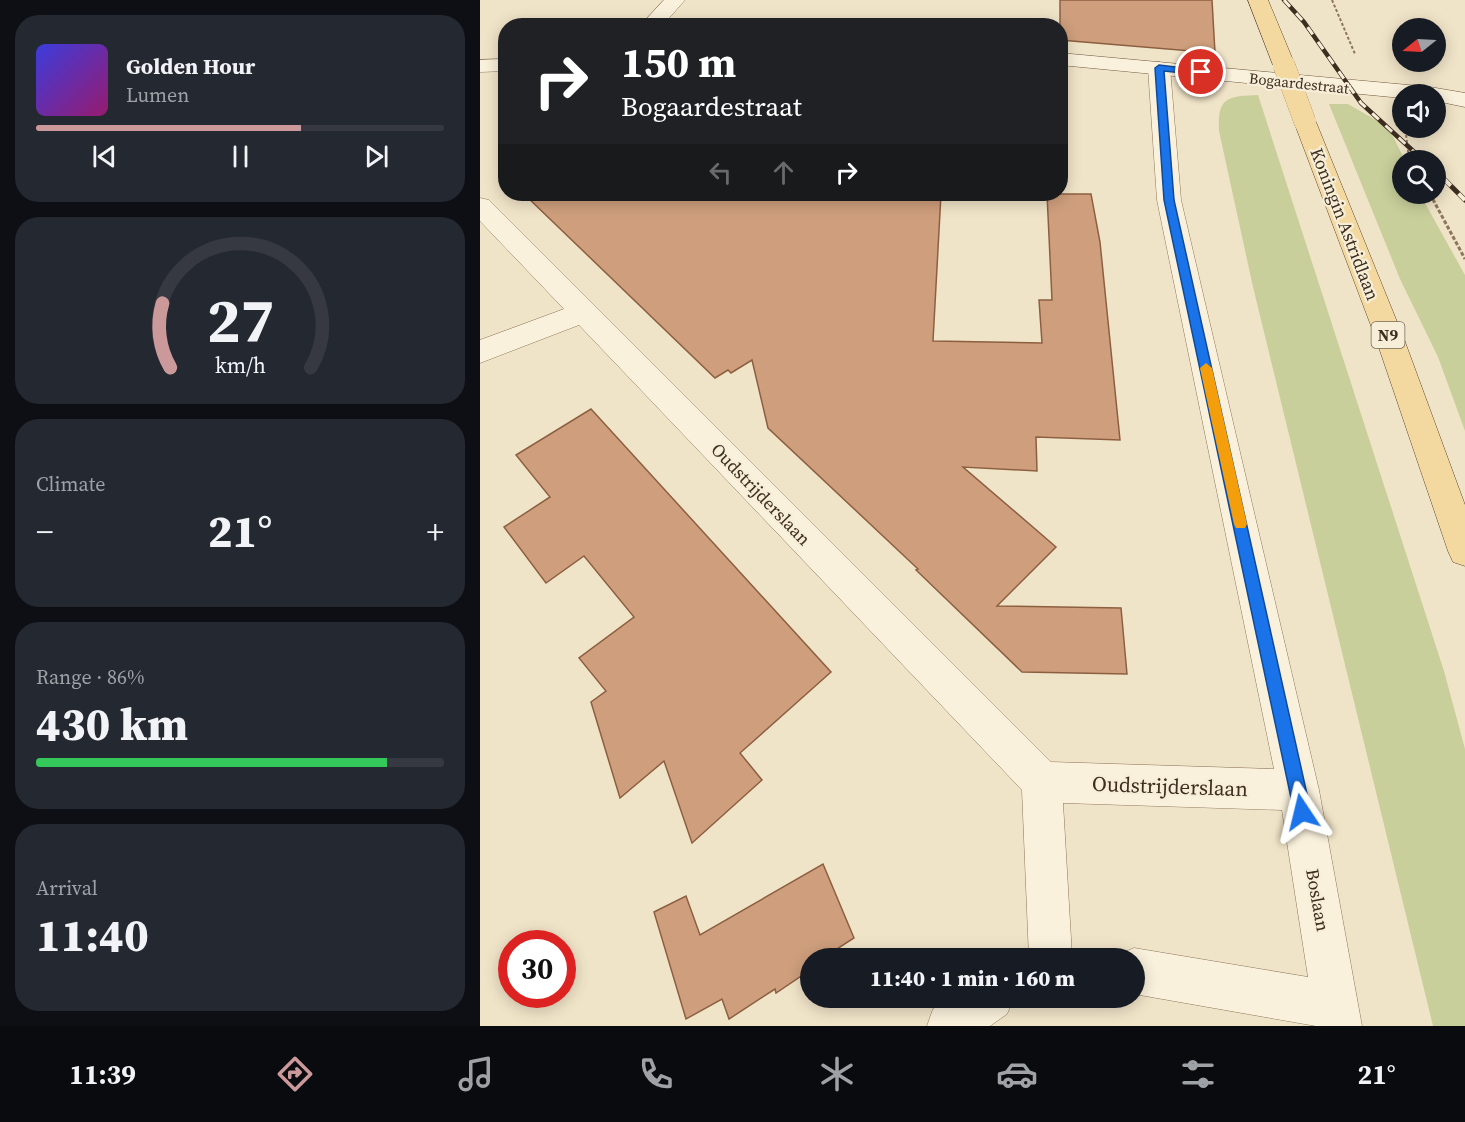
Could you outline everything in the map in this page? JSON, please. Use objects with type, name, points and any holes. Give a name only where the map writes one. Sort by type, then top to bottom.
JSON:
[{"type":"main road","name":"Koningin Astridlaan","points":[[1258,0],[1390,339],[1465,551]]},
{"type":"street","points":[[658,18],[675,0]]},
{"type":"street","name":"Bogaardestraat","points":[[1068,60],[1392,91]]},
{"type":"street","points":[[480,66],[498,65]]},
{"type":"street","name":"Boslaan","points":[[1159,68],[1169,200],[1299,790],[1337,1016]]},
{"type":"street","points":[[1446,97],[1465,100]]},
{"type":"street","name":"Oudstrijderslaan","points":[[480,206],[1042,782],[1299,790]]},
{"type":"street","points":[[480,352],[583,312]]},
{"type":"street","points":[[1042,782],[1052,948]]},
{"type":"street","points":[[1145,973],[1337,1016]]},
{"type":"street","points":[[950,1026],[976,1008]]},
{"type":"path","points":[[1332,0],[1369,89]]},
{"type":"path","points":[[1435,204],[1465,259]]},
{"type":"green space","points":[[1258,95],[1444,671],[1465,749],[1465,1026],[1433,1026],[1253,287],[1219,131],[1219,120],[1220,111],[1226,101],[1239,96]]},
{"type":"green space","points":[[1329,104],[1348,104],[1388,127],[1400,150],[1392,150],[1392,204],[1426,204],[1465,275],[1465,431],[1438,357],[1400,279]]},
{"type":"building","points":[[1060,0],[1212,0],[1215,53],[1068,41],[1068,18],[1060,18]]},
{"type":"building","points":[[1068,194],[1091,194],[1100,242],[1120,440],[1036,437],[1037,471],[963,467],[1056,547],[997,606],[1121,608],[1127,674],[1022,672],[916,570],[918,569],[768,428],[752,360],[731,373],[728,370],[715,378],[531,201],[941,201],[933,341],[1042,343],[1039,300],[1052,300],[1047,201],[1068,201]]},
{"type":"building","points":[[591,409],[831,672],[740,753],[762,780],[692,843],[664,761],[620,798],[591,702],[606,691],[579,658],[634,617],[584,556],[546,583],[504,527],[550,497],[516,455]]},
{"type":"building","points":[[823,864],[854,938],[838,948],[800,948],[800,977],[776,993],[775,989],[729,1019],[722,999],[686,1019],[654,912],[686,896],[700,935]]},
{"type":"railway","points":[[1284,0],[1304,22],[1361,103],[1412,150]]},
{"type":"railway","points":[[1446,181],[1465,200]]},
{"type":"slow traffic","points":[[1206,368],[1240,524]]},
{"type":"route","points":[[1201,72],[1159,68],[1169,200],[1302,812]]}]
